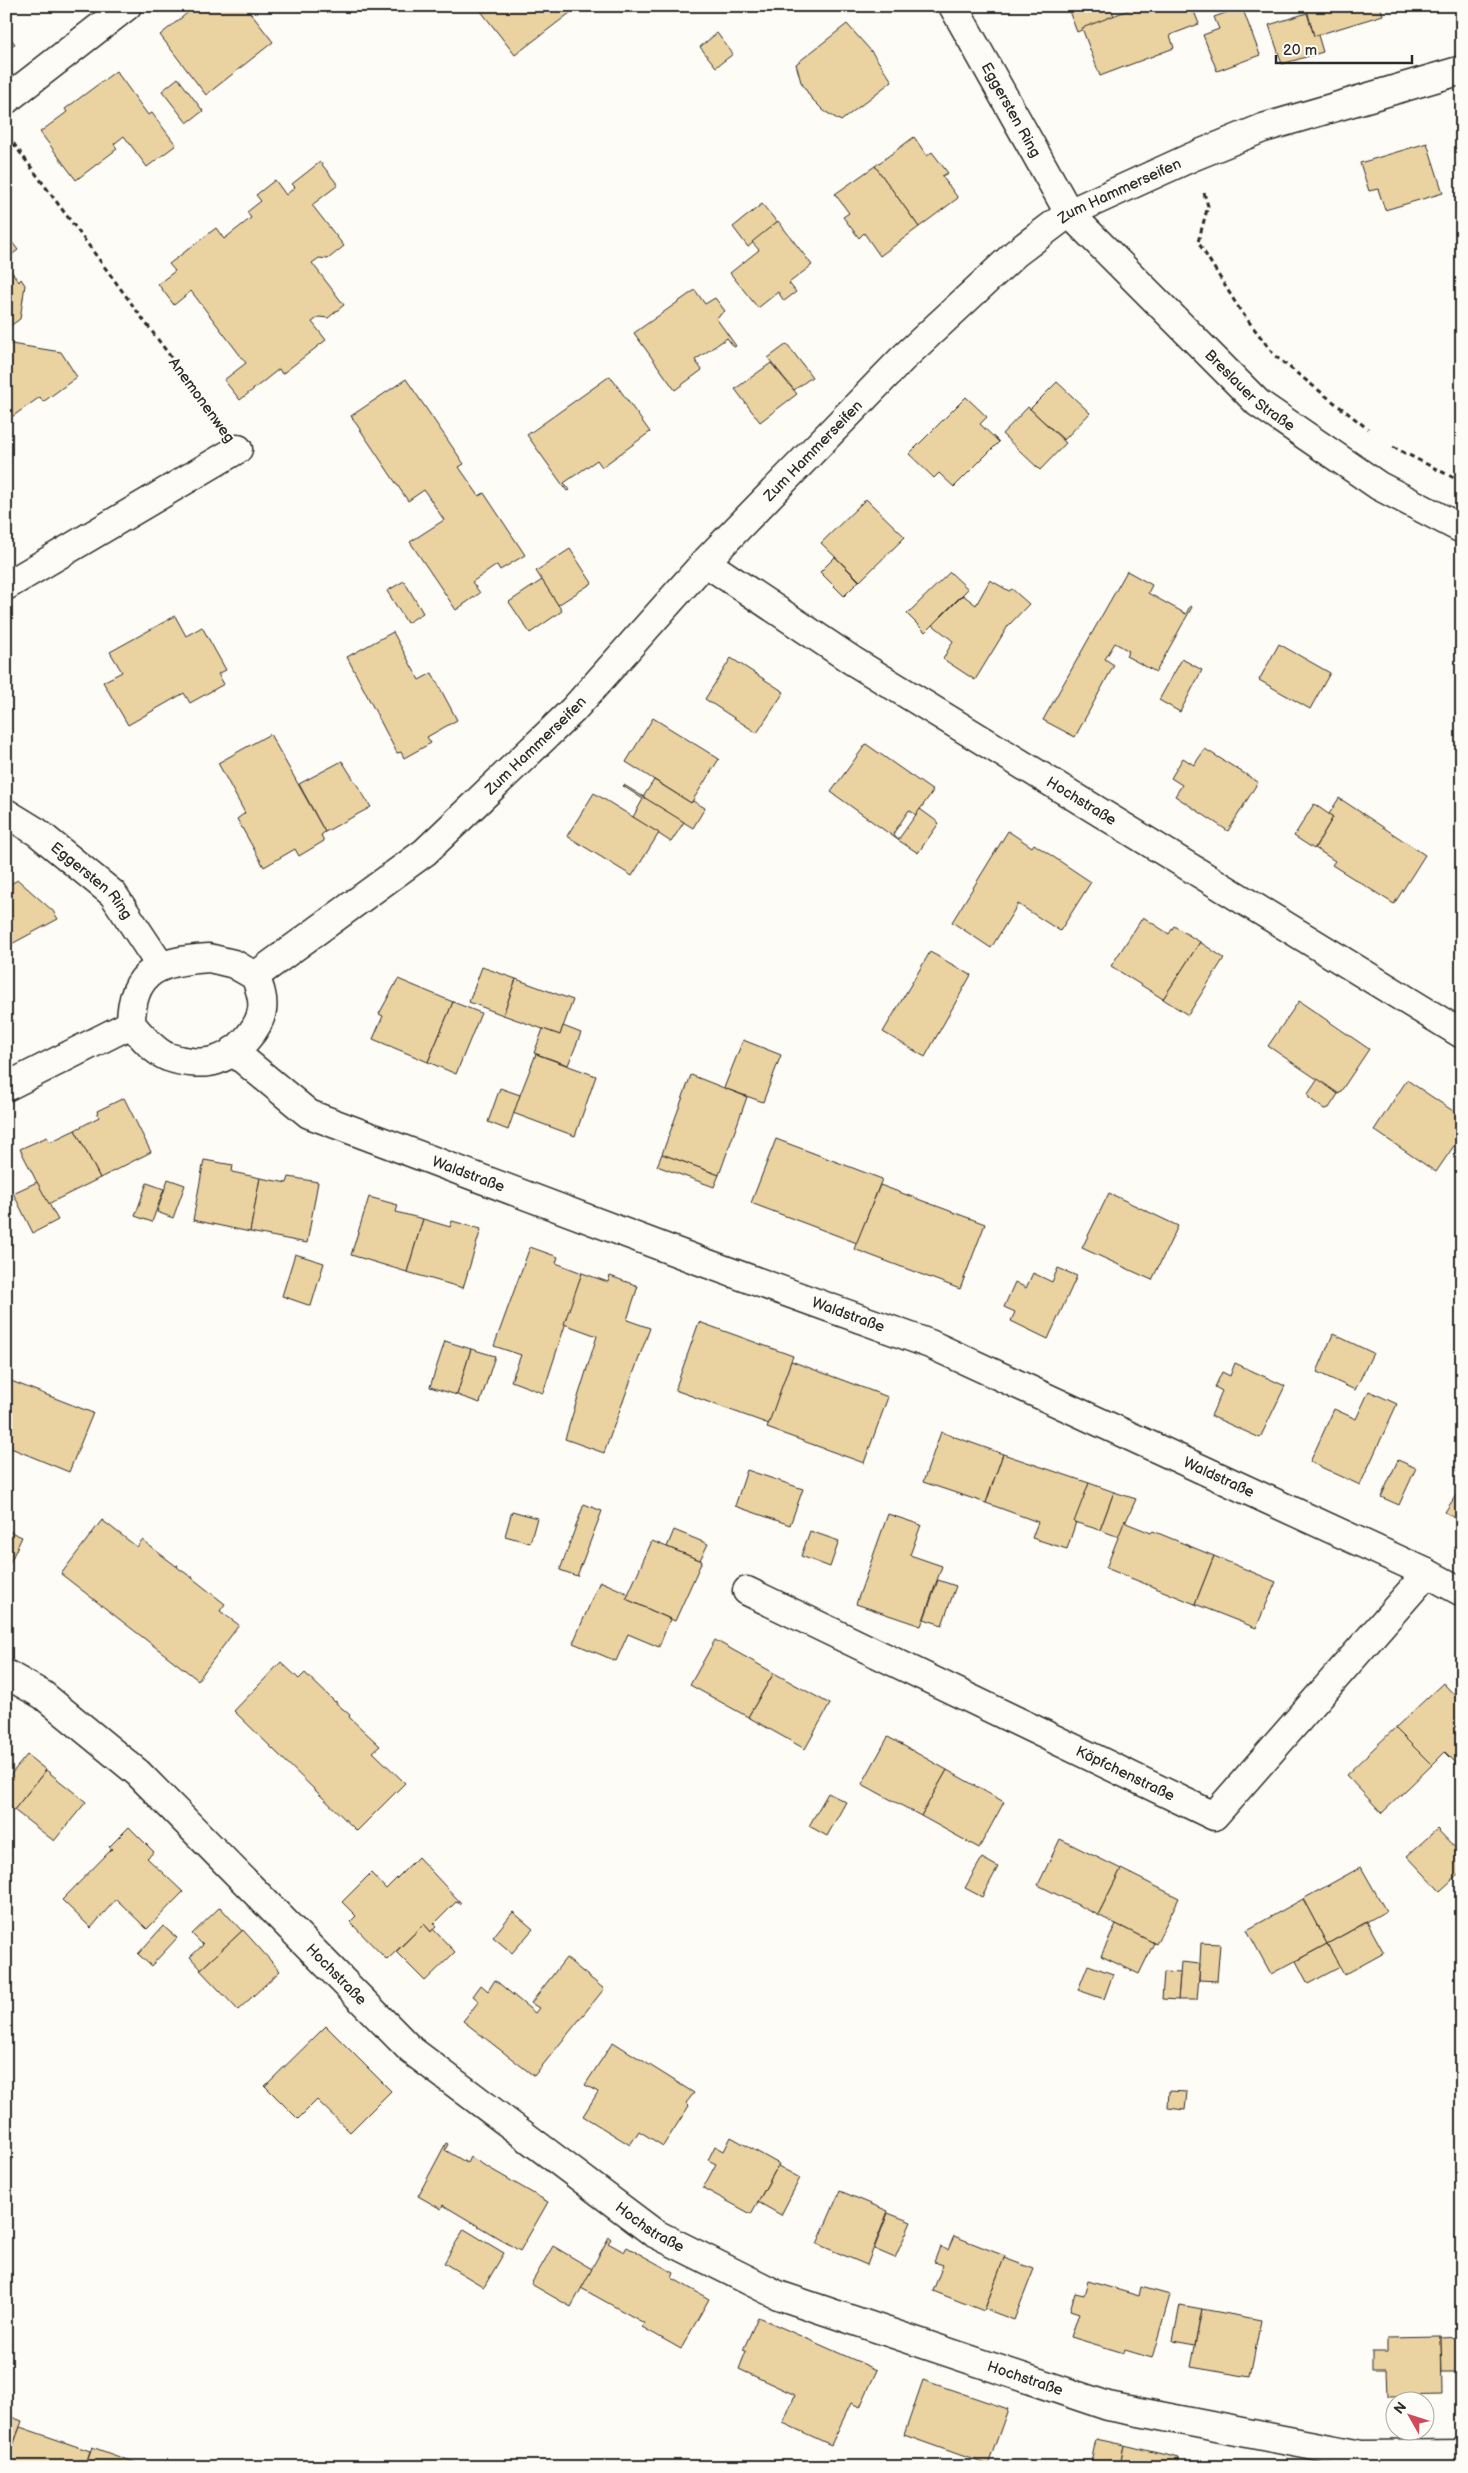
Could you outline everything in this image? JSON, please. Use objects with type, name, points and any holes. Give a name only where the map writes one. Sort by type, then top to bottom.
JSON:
[{"type":"street","points":[[6,100],[126,6]]},
{"type":"street","name":"Eggersten Ring","points":[[954,6],[1069,213]]},
{"type":"street","name":"Zum Hammerseifen","points":[[255,976],[425,852],[573,710],[705,562],[902,359],[1016,253],[1069,213],[1192,157],[1263,128],[1462,70]]},
{"type":"street","name":"Breslauer Straße","points":[[1069,213],[1258,402],[1379,486],[1462,529]]},
{"type":"street","name":"Anemonenweg","points":[[6,586],[238,449]]},
{"type":"street","name":"Hochstraße","points":[[705,562],[853,661],[1462,1034]]},
{"type":"street","name":"Eggersten Ring","points":[[6,813],[37,832],[114,894],[160,965]]},
{"type":"street","points":[[209,958],[234,964],[255,976],[262,996],[262,1010],[251,1034],[233,1051],[217,1061],[185,1062],[166,1056],[146,1041],[130,1024],[131,1008],[138,985],[160,965],[183,960],[209,958]]},
{"type":"street","points":[[6,1087],[130,1024]]},
{"type":"street","name":"Waldstraße","points":[[233,1051],[310,1114],[700,1261],[930,1344],[1427,1573],[1462,1592]]},
{"type":"street","name":"Köpfchenstraße","points":[[747,1591],[1214,1816],[1427,1573]]},
{"type":"street","name":"Hochstraße","points":[[6,1674],[44,1695],[138,1773],[411,2050],[654,2233],[778,2295],[1108,2406],[1361,2455],[1462,2454]]},
{"type":"path","name":"Anemonenweg","points":[[6,134],[238,449]]},
{"type":"path","points":[[1202,187],[1208,206],[1198,242],[1240,310],[1275,356],[1370,430]]},
{"type":"path","points":[[1385,442],[1462,482]]},
{"type":"building","points":[[196,6],[245,6],[273,42],[206,95],[160,35]]},
{"type":"building","points":[[477,6],[579,6],[515,55]]},
{"type":"building","points":[[1067,6],[1110,6],[1114,16],[1077,32]]},
{"type":"building","points":[[1130,6],[1192,6],[1199,24],[1170,35],[1174,48],[1100,76],[1082,28],[1131,9]]},
{"type":"building","points":[[1306,6],[1380,6],[1383,15],[1314,36]]},
{"type":"building","points":[[1242,7],[1260,55],[1217,71],[1203,35],[1219,29],[1214,17]]},
{"type":"building","points":[[1307,13],[1314,36],[1318,35],[1323,52],[1282,64],[1269,25]]},
{"type":"building","points":[[847,24],[871,51],[892,81],[841,121],[824,111],[811,98],[801,82],[796,64]]},
{"type":"building","points":[[6,32],[15,44],[6,50]]},
{"type":"building","points":[[717,33],[733,54],[716,67],[700,47]]},
{"type":"building","points":[[116,71],[148,115],[152,113],[176,145],[147,167],[124,136],[114,144],[117,149],[76,180],[40,132],[67,112],[65,109]]},
{"type":"building","points":[[178,78],[203,111],[187,123],[162,91]]},
{"type":"building","points":[[914,137],[927,156],[932,152],[948,173],[942,176],[958,198],[919,227],[875,166]]},
{"type":"building","points":[[1427,143],[1443,193],[1385,210],[1378,189],[1369,191],[1360,163]]},
{"type":"building","points":[[320,162],[338,185],[312,205],[344,246],[328,259],[319,258],[312,263],[344,305],[328,318],[319,317],[312,322],[326,340],[282,374],[279,369],[240,400],[224,380],[246,363],[191,291],[174,305],[158,284],[175,271],[169,264],[216,228],[224,239],[251,218],[247,212],[261,201],[256,195],[275,180],[286,195],[295,187],[292,184]]},
{"type":"building","points":[[875,166],[919,227],[880,256],[864,233],[859,238],[843,217],[849,213],[835,194]]},
{"type":"building","points":[[762,204],[777,222],[748,247],[733,227]]},
{"type":"building","points":[[778,221],[812,265],[789,283],[796,292],[784,301],[778,292],[758,308],[730,273],[759,250],[752,242]]},
{"type":"building","points":[[6,234],[18,250],[6,259]]},
{"type":"building","points":[[6,264],[19,282],[21,279],[25,285],[20,319],[6,329]]},
{"type":"building","points":[[695,290],[705,304],[715,298],[725,311],[716,318],[736,346],[734,347],[727,338],[695,360],[702,370],[675,390],[634,333]]},
{"type":"building","points":[[11,344],[61,352],[77,377],[43,402],[40,397],[6,421],[6,348]]},
{"type":"building","points":[[787,344],[812,377],[794,390],[768,358]]},
{"type":"building","points":[[771,363],[797,394],[760,422],[735,389]]},
{"type":"building","points":[[610,376],[650,432],[602,467],[597,460],[564,483],[569,490],[567,491],[527,435]]},
{"type":"building","points":[[406,379],[464,464],[459,467],[479,496],[484,493],[525,555],[500,570],[497,565],[472,582],[480,593],[456,610],[410,542],[444,520],[424,490],[408,501],[351,416]]},
{"type":"building","points":[[1057,382],[1090,413],[1064,440],[1030,409]]},
{"type":"building","points":[[966,397],[987,417],[980,424],[999,442],[954,487],[939,473],[934,478],[909,454]]},
{"type":"building","points":[[1028,407],[1066,443],[1040,470],[1002,434]]},
{"type":"building","points":[[866,499],[905,537],[860,581],[821,543]]},
{"type":"building","points":[[570,549],[592,583],[558,605],[536,571]]},
{"type":"building","points":[[835,557],[859,581],[844,596],[820,572]]},
{"type":"building","points":[[1127,571],[1152,585],[1148,593],[1186,614],[1190,606],[1192,607],[1156,672],[1126,656],[1129,651],[1115,643],[1105,659],[1114,665],[1075,737],[1043,720]]},
{"type":"building","points":[[950,572],[968,589],[925,632],[907,614]]},
{"type":"building","points":[[542,580],[562,611],[530,633],[509,602]]},
{"type":"building","points":[[990,580],[1009,591],[1012,589],[1029,604],[1008,626],[975,680],[943,659],[953,641],[933,625],[963,595],[976,605]]},
{"type":"building","points":[[404,581],[423,613],[407,623],[387,591]]},
{"type":"building","points":[[175,616],[186,636],[202,627],[226,670],[218,674],[224,684],[190,703],[184,693],[128,725],[103,682],[122,672],[110,652]]},
{"type":"building","points":[[393,632],[419,680],[432,673],[457,720],[427,737],[431,743],[404,758],[401,752],[397,753],[347,657]]},
{"type":"building","points":[[1279,644],[1330,673],[1310,709],[1259,680]]},
{"type":"building","points":[[731,658],[784,692],[757,733],[705,699]]},
{"type":"building","points":[[1182,659],[1202,670],[1180,712],[1159,700]]},
{"type":"building","points":[[653,718],[719,759],[691,803],[626,762]]},
{"type":"building","points":[[270,734],[325,832],[321,835],[324,841],[299,856],[295,849],[264,867],[237,819],[245,813],[218,763]]},
{"type":"building","points":[[866,744],[933,791],[916,815],[909,810],[893,834],[898,840],[831,792]]},
{"type":"building","points":[[1205,749],[1258,782],[1228,831],[1175,796],[1182,785],[1171,778],[1183,758],[1194,765]]},
{"type":"building","points":[[342,761],[371,807],[325,832],[299,784]]},
{"type":"building","points":[[654,780],[691,803],[693,801],[705,808],[693,828],[643,797]]},
{"type":"building","points":[[624,785],[684,822],[671,842],[633,817],[643,799]]},
{"type":"building","points":[[594,793],[659,833],[632,876],[567,836]]},
{"type":"building","points":[[1339,798],[1425,855],[1394,904],[1332,865],[1335,861],[1315,848],[1333,817],[1329,814]]},
{"type":"building","points":[[1314,804],[1333,817],[1314,849],[1294,836]]},
{"type":"building","points":[[920,809],[939,823],[918,853],[898,840]]},
{"type":"building","points":[[1008,831],[1032,847],[1034,844],[1091,882],[1060,931],[1018,904],[991,948],[952,922]]},
{"type":"building","points":[[18,880],[53,911],[58,919],[6,947],[6,886]]},
{"type":"building","points":[[1143,917],[1169,934],[1174,926],[1200,942],[1163,999],[1111,966]]},
{"type":"building","points":[[1200,942],[1224,958],[1188,1015],[1163,999]]},
{"type":"building","points":[[930,952],[971,975],[925,1057],[883,1032]]},
{"type":"building","points":[[482,967],[516,979],[503,1015],[469,1002]]},
{"type":"building","points":[[398,979],[453,1002],[428,1062],[373,1039],[383,1016],[379,1014]]},
{"type":"building","points":[[516,979],[573,1000],[560,1035],[503,1015]]},
{"type":"building","points":[[1299,1001],[1369,1049],[1339,1094],[1268,1046]]},
{"type":"building","points":[[453,1002],[481,1013],[456,1074],[428,1062]]},
{"type":"building","points":[[563,1026],[581,1033],[568,1065],[534,1053],[543,1029],[560,1035]]},
{"type":"building","points":[[743,1040],[781,1055],[763,1102],[724,1088]]},
{"type":"building","points":[[536,1054],[596,1076],[575,1136],[513,1113]]},
{"type":"building","points":[[691,1075],[747,1097],[719,1175],[662,1154]]},
{"type":"building","points":[[1318,1079],[1338,1094],[1329,1108],[1324,1109],[1309,1098],[1308,1094]]},
{"type":"building","points":[[1407,1080],[1462,1117],[1462,1134],[1436,1172],[1374,1130]]},
{"type":"building","points":[[500,1088],[520,1095],[508,1130],[488,1122]]},
{"type":"building","points":[[124,1098],[151,1152],[100,1178],[75,1130],[99,1117],[97,1111]]},
{"type":"building","points":[[75,1130],[100,1178],[48,1204],[20,1149],[47,1137],[50,1142]]},
{"type":"building","points":[[776,1139],[882,1179],[857,1243],[751,1203]]},
{"type":"building","points":[[662,1154],[719,1175],[714,1187],[657,1166]]},
{"type":"building","points":[[204,1160],[233,1165],[232,1172],[260,1178],[250,1232],[193,1220]]},
{"type":"building","points":[[289,1177],[318,1182],[307,1243],[250,1232],[260,1178],[287,1183]]},
{"type":"building","points":[[168,1179],[185,1185],[173,1218],[157,1212]]},
{"type":"building","points":[[37,1182],[58,1220],[33,1233],[13,1193]]},
{"type":"building","points":[[147,1183],[164,1189],[152,1222],[135,1216]]},
{"type":"building","points":[[880,1185],[985,1224],[960,1289],[854,1249]]},
{"type":"building","points":[[1109,1193],[1178,1226],[1152,1280],[1082,1248]]},
{"type":"building","points":[[369,1197],[398,1205],[396,1212],[423,1219],[407,1272],[351,1255]]},
{"type":"building","points":[[423,1219],[450,1227],[452,1221],[481,1229],[463,1288],[407,1272]]},
{"type":"building","points":[[530,1247],[558,1257],[556,1263],[582,1273],[543,1393],[511,1381],[521,1355],[494,1346]]},
{"type":"building","points":[[295,1254],[324,1263],[311,1306],[282,1296]]},
{"type":"building","points":[[1058,1268],[1077,1276],[1048,1339],[1011,1321],[1015,1312],[1004,1307],[1015,1282],[1026,1288],[1033,1273],[1052,1282]]},
{"type":"building","points":[[582,1273],[608,1282],[610,1276],[638,1286],[627,1320],[650,1328],[604,1453],[565,1439],[597,1336],[564,1324]]},
{"type":"building","points":[[699,1322],[793,1356],[769,1424],[675,1390]]},
{"type":"building","points":[[1333,1334],[1373,1353],[1355,1390],[1317,1372]]},
{"type":"building","points":[[445,1341],[471,1349],[457,1395],[430,1387]]},
{"type":"building","points":[[471,1349],[495,1356],[480,1403],[457,1395]]},
{"type":"building","points":[[791,1361],[888,1397],[864,1463],[767,1428]]},
{"type":"building","points":[[1235,1363],[1285,1386],[1260,1438],[1211,1416],[1222,1391],[1215,1387],[1222,1372],[1230,1376]]},
{"type":"building","points":[[6,1379],[93,1413],[69,1472],[6,1446]]},
{"type":"building","points":[[1369,1391],[1397,1404],[1360,1485],[1310,1462],[1334,1409],[1356,1419]]},
{"type":"building","points":[[941,1432],[1003,1454],[986,1503],[923,1482]]},
{"type":"building","points":[[1003,1454],[1089,1483],[1067,1549],[1032,1538],[1038,1522],[986,1503]]},
{"type":"building","points":[[1398,1460],[1416,1468],[1399,1505],[1381,1497]]},
{"type":"building","points":[[747,1470],[803,1489],[790,1525],[735,1506]]},
{"type":"building","points":[[1089,1483],[1114,1492],[1100,1530],[1074,1522]]},
{"type":"building","points":[[1462,1486],[1462,1522],[1445,1512]]},
{"type":"building","points":[[1114,1492],[1136,1499],[1119,1537],[1100,1530]]},
{"type":"building","points":[[584,1504],[602,1511],[577,1576],[560,1570]]},
{"type":"building","points":[[512,1511],[537,1518],[530,1543],[505,1536]]},
{"type":"building","points":[[888,1514],[921,1525],[910,1555],[942,1566],[921,1626],[856,1604]]},
{"type":"building","points":[[102,1520],[137,1547],[142,1540],[176,1566],[178,1565],[177,1567],[193,1577],[225,1604],[220,1611],[239,1625],[198,1680],[61,1574]]},
{"type":"building","points":[[1125,1520],[1126,1523],[1151,1533],[1153,1531],[1214,1556],[1195,1604],[1106,1568]]},
{"type":"building","points":[[6,1530],[22,1537],[6,1571]]},
{"type":"building","points":[[674,1530],[708,1544],[700,1560],[667,1547]]},
{"type":"building","points":[[810,1531],[839,1541],[830,1567],[801,1556]]},
{"type":"building","points":[[652,1541],[702,1561],[675,1621],[626,1599]]},
{"type":"building","points":[[1214,1556],[1276,1582],[1256,1628],[1195,1604]]},
{"type":"building","points":[[938,1580],[956,1586],[942,1625],[924,1619]]},
{"type":"building","points":[[600,1581],[629,1594],[626,1599],[670,1619],[659,1647],[628,1634],[616,1661],[573,1643]]},
{"type":"building","points":[[715,1640],[774,1673],[748,1717],[690,1685]]},
{"type":"building","points":[[281,1662],[299,1679],[305,1673],[336,1701],[350,1715],[349,1717],[380,1746],[373,1752],[405,1783],[357,1831],[234,1711]]},
{"type":"building","points":[[774,1673],[830,1704],[805,1749],[748,1717]]},
{"type":"building","points":[[1443,1683],[1462,1703],[1462,1769],[1445,1752],[1432,1765],[1395,1728]]},
{"type":"building","points":[[1395,1728],[1432,1765],[1382,1813],[1346,1775]]},
{"type":"building","points":[[888,1737],[947,1770],[921,1816],[862,1784]]},
{"type":"building","points":[[27,1755],[46,1770],[14,1810],[6,1803],[6,1780]]},
{"type":"building","points":[[46,1770],[86,1802],[54,1841],[14,1810]]},
{"type":"building","points":[[947,1770],[1004,1802],[979,1848],[921,1816]]},
{"type":"building","points":[[828,1793],[846,1802],[827,1836],[809,1826]]},
{"type":"building","points":[[129,1827],[154,1852],[147,1858],[183,1892],[147,1929],[116,1899],[91,1928],[62,1900],[112,1849],[109,1847]]},
{"type":"building","points":[[1437,1829],[1462,1855],[1462,1871],[1440,1891],[1407,1856]]},
{"type":"building","points":[[1060,1839],[1121,1869],[1098,1915],[1038,1885]]},
{"type":"building","points":[[418,1857],[461,1903],[457,1901],[434,1924],[437,1926],[431,1932],[424,1924],[387,1960],[350,1922],[356,1916],[342,1902],[371,1873],[386,1889]]},
{"type":"building","points":[[982,1858],[998,1867],[982,1897],[965,1888]]},
{"type":"building","points":[[1361,1867],[1386,1911],[1327,1944],[1303,1899]]},
{"type":"building","points":[[1121,1869],[1179,1898],[1156,1944],[1098,1915]]},
{"type":"building","points":[[1303,1899],[1327,1944],[1271,1974],[1247,1930]]},
{"type":"building","points":[[220,1907],[242,1931],[201,1969],[190,1957],[203,1945],[192,1934]]},
{"type":"building","points":[[513,1912],[533,1929],[512,1953],[493,1937]]},
{"type":"building","points":[[1367,1922],[1384,1953],[1344,1975],[1327,1944]]},
{"type":"building","points":[[424,1924],[431,1932],[433,1929],[455,1952],[425,1981],[396,1952]]},
{"type":"building","points":[[1116,1924],[1154,1943],[1139,1974],[1101,1956]]},
{"type":"building","points":[[163,1926],[177,1938],[151,1966],[138,1954]]},
{"type":"building","points":[[243,1930],[280,1971],[238,2010],[200,1970]]},
{"type":"building","points":[[1201,1943],[1220,1944],[1217,1981],[1199,1980]]},
{"type":"building","points":[[1327,1944],[1340,1967],[1308,1984],[1296,1961]]},
{"type":"building","points":[[566,1958],[604,1989],[534,2076],[463,2021],[479,2001],[473,1996],[481,1985],[488,1991],[495,1980],[535,2013],[539,2008],[531,2003]]},
{"type":"building","points":[[1181,1962],[1200,1964],[1197,2000],[1178,2000]]},
{"type":"building","points":[[1088,1965],[1113,1974],[1104,1999],[1078,1990]]},
{"type":"building","points":[[1164,1972],[1180,1973],[1178,2000],[1162,1999]]},
{"type":"building","points":[[326,2026],[391,2091],[350,2132],[317,2100],[298,2119],[265,2086]]},
{"type":"building","points":[[613,2042],[694,2093],[686,2103],[689,2106],[663,2146],[639,2131],[630,2145],[583,2116],[598,2092],[585,2085]]},
{"type":"building","points":[[1169,2091],[1187,2092],[1185,2110],[1168,2108]]},
{"type":"building","points":[[731,2137],[779,2164],[751,2214],[703,2188],[716,2164],[708,2160],[715,2146],[724,2151]]},
{"type":"building","points":[[446,2143],[448,2144],[445,2150],[467,2163],[470,2157],[548,2202],[520,2251],[443,2205],[441,2209],[418,2196]]},
{"type":"building","points":[[778,2166],[800,2178],[781,2215],[758,2202]]},
{"type":"building","points":[[840,2191],[888,2211],[867,2265],[817,2244]]},
{"type":"building","points":[[888,2213],[911,2222],[895,2258],[874,2249]]},
{"type":"building","points":[[464,2229],[504,2253],[484,2287],[444,2263]]},
{"type":"building","points":[[954,2236],[1005,2256],[984,2311],[933,2291],[943,2265],[934,2262],[940,2247],[948,2250]]},
{"type":"building","points":[[609,2237],[611,2239],[608,2243],[624,2252],[627,2247],[674,2273],[672,2278],[709,2299],[681,2349],[642,2327],[644,2323],[581,2288]]},
{"type":"building","points":[[553,2246],[592,2269],[571,2307],[531,2284]]},
{"type":"building","points":[[1004,2258],[1034,2269],[1014,2320],[985,2309]]},
{"type":"building","points":[[1088,2281],[1139,2296],[1141,2287],[1170,2295],[1152,2358],[1125,2350],[1124,2353],[1071,2337],[1079,2313],[1070,2310],[1075,2293],[1084,2295]]},
{"type":"building","points":[[1180,2305],[1202,2309],[1195,2345],[1173,2341]]},
{"type":"building","points":[[1202,2309],[1261,2320],[1250,2377],[1191,2367]]},
{"type":"building","points":[[758,2317],[877,2370],[860,2407],[851,2403],[831,2445],[783,2423],[795,2395],[739,2369],[746,2351],[743,2350]]},
{"type":"building","points":[[1441,2337],[1442,2395],[1436,2395],[1436,2390],[1388,2390],[1387,2370],[1372,2370],[1372,2352],[1387,2352],[1387,2338]]},
{"type":"building","points":[[1462,2337],[1462,2373],[1442,2373],[1441,2338]]},
{"type":"building","points":[[923,2380],[1008,2409],[988,2465],[904,2435]]},
{"type":"building","points":[[6,2415],[22,2421],[6,2465]]},
{"type":"building","points":[[20,2427],[90,2451],[85,2467],[12,2467],[6,2465]]},
{"type":"building","points":[[1096,2439],[1124,2445],[1120,2467],[1090,2467]]},
{"type":"building","points":[[1124,2445],[1179,2458],[1177,2467],[1120,2467]]},
{"type":"building","points":[[92,2447],[147,2467],[85,2467]]}]
